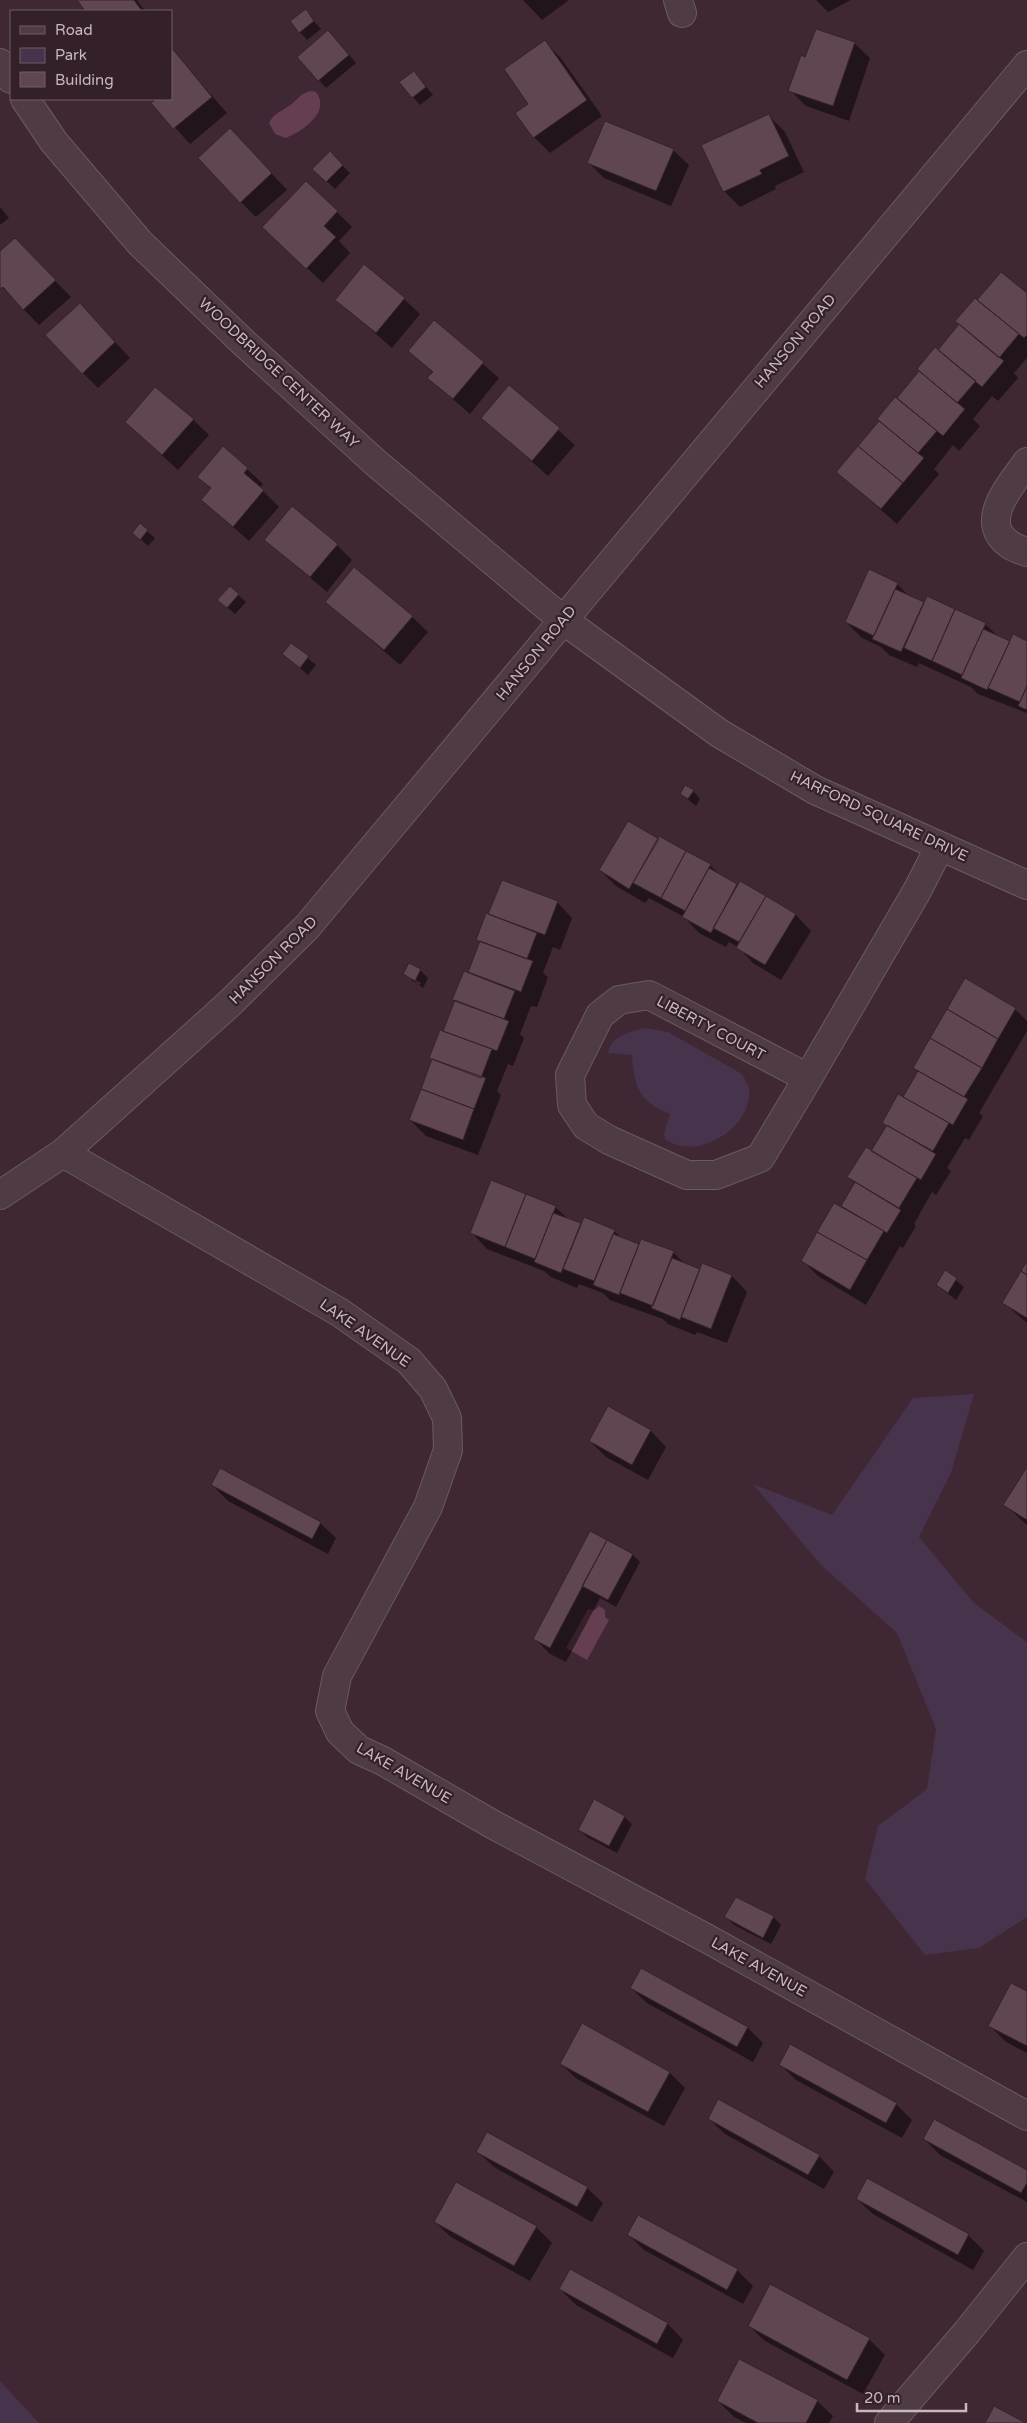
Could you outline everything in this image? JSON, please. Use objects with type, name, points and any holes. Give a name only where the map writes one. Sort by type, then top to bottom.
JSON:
[{"type":"street","points":[[0,63],[10,78]]},
{"type":"street","name":"HANSON ROAD","points":[[0,1195],[64,1153],[229,1004],[307,927],[1027,65]]},
{"type":"street","name":"WOODBRIDGE CENTER WAY","points":[[25,100],[54,142],[140,243],[251,349],[376,463],[563,620]]},
{"type":"street","points":[[1027,462],[1000,502],[995,517],[999,534],[1009,544],[1027,552]]},
{"type":"street","name":"HARFORD SQUARE DRIVE","points":[[563,620],[720,733],[815,790],[1027,885]]},
{"type":"street","name":"LIBERTY COURT","points":[[808,1078],[649,995],[619,1000],[600,1015],[570,1075],[572,1104],[586,1126],[609,1140],[687,1175],[716,1175],[760,1158],[808,1078],[917,891],[940,846]]},
{"type":"street","name":"LAKE AVENUE","points":[[64,1153],[339,1312],[409,1361],[433,1389],[446,1418],[448,1450],[428,1507],[337,1676],[330,1711],[340,1732],[360,1750],[383,1761],[492,1824],[706,1938],[1027,2116]]},
{"type":"street","points":[[889,2423],[967,2332],[1027,2257]]},
{"type":"green space","points":[[645,1028],[668,1032],[742,1074],[749,1088],[748,1102],[742,1116],[733,1128],[707,1144],[692,1147],[678,1145],[665,1139],[664,1133],[670,1114],[651,1104],[640,1092],[635,1077],[632,1055],[608,1053],[617,1038]]},
{"type":"green space","points":[[974,1394],[951,1473],[919,1537],[974,1603],[1027,1642],[1027,1917],[979,1948],[925,1955],[865,1879],[878,1826],[927,1789],[936,1729],[897,1633],[820,1564],[753,1484],[832,1515],[913,1398]]},
{"type":"green space","points":[[0,2381],[39,2423],[0,2423]]},
{"type":"shaded area","points":[[310,91],[316,92],[320,99],[318,113],[313,120],[300,131],[286,138],[275,134],[269,123],[273,117],[302,94]]},
{"type":"shaded area","points":[[599,1606],[605,1610],[605,1617],[609,1620],[587,1660],[566,1648],[588,1609],[595,1610]]},
{"type":"building","points":[[77,0],[134,0],[141,10],[84,10]]},
{"type":"building","points":[[306,9],[314,21],[299,33],[290,21]]},
{"type":"building","points":[[816,29],[855,42],[833,106],[788,91],[801,55],[805,57]]},
{"type":"building","points":[[328,30],[349,55],[318,81],[297,57]]},
{"type":"building","points":[[545,40],[587,100],[533,138],[515,113],[528,104],[504,69]]},
{"type":"building","points":[[172,48],[212,97],[173,129],[151,103],[155,100],[172,100]]},
{"type":"building","points":[[414,71],[426,87],[412,98],[399,82]]},
{"type":"building","points":[[769,114],[789,156],[760,170],[762,174],[723,192],[701,145]]},
{"type":"building","points":[[605,121],[674,149],[656,191],[587,163]]},
{"type":"building","points":[[230,128],[272,173],[240,203],[198,158]]},
{"type":"building","points":[[330,151],[343,165],[326,182],[312,169]]},
{"type":"building","points":[[306,181],[338,211],[324,226],[336,237],[306,269],[262,227]]},
{"type":"building","points":[[15,238],[56,280],[23,310],[3,287],[0,289],[0,251]]},
{"type":"building","points":[[364,264],[405,298],[376,333],[335,300]]},
{"type":"building","points":[[1001,272],[1027,293],[1027,335],[1024,338],[977,300]]},
{"type":"building","points":[[975,298],[1019,334],[999,358],[955,321]]},
{"type":"building","points":[[80,303],[115,342],[82,374],[45,335]]},
{"type":"building","points":[[434,320],[484,362],[453,399],[427,378],[433,372],[408,351]]},
{"type":"building","points":[[959,324],[1004,361],[982,387],[938,350]]},
{"type":"building","points":[[935,347],[976,381],[957,403],[917,369]]},
{"type":"building","points":[[919,371],[965,409],[943,436],[897,398]]},
{"type":"building","points":[[509,385],[560,428],[532,461],[481,418]]},
{"type":"building","points":[[155,387],[194,419],[162,455],[125,422]]},
{"type":"building","points":[[895,397],[937,431],[918,453],[877,419]]},
{"type":"building","points":[[879,421],[924,458],[903,483],[858,446]]},
{"type":"building","points":[[223,446],[248,468],[244,473],[264,490],[233,527],[201,500],[211,488],[197,477]]},
{"type":"building","points":[[858,446],[903,483],[881,509],[836,472]]},
{"type":"building","points":[[292,506],[338,544],[310,577],[264,540]]},
{"type":"building","points":[[140,523],[148,530],[140,540],[132,533]]},
{"type":"building","points":[[354,567],[413,616],[384,650],[325,602]]},
{"type":"building","points":[[869,569],[898,583],[874,636],[845,622]]},
{"type":"building","points":[[230,586],[239,594],[227,608],[217,600]]},
{"type":"building","points":[[895,589],[924,602],[901,652],[872,639]]},
{"type":"building","points":[[927,596],[955,609],[932,661],[904,648]]},
{"type":"building","points":[[955,609],[986,623],[962,675],[932,661]]},
{"type":"building","points":[[983,629],[1010,641],[987,690],[961,678]]},
{"type":"building","points":[[1013,634],[1027,641],[1027,686],[1020,702],[988,688]]},
{"type":"building","points":[[291,643],[309,656],[300,668],[282,654]]},
{"type":"building","points":[[1027,686],[1027,710],[1018,706]]},
{"type":"building","points":[[685,785],[694,790],[688,799],[680,794]]},
{"type":"building","points":[[628,821],[659,839],[629,889],[599,870]]},
{"type":"building","points":[[659,836],[686,851],[661,898],[633,883]]},
{"type":"building","points":[[686,851],[711,864],[685,911],[661,898]]},
{"type":"building","points":[[709,868],[737,884],[711,933],[682,917]]},
{"type":"building","points":[[502,880],[558,901],[545,935],[488,914]]},
{"type":"building","points":[[740,881],[766,896],[739,942],[713,928]]},
{"type":"building","points":[[766,896],[796,914],[765,965],[736,948]]},
{"type":"building","points":[[486,913],[537,933],[527,959],[476,940]]},
{"type":"building","points":[[480,941],[533,961],[521,992],[468,972]]},
{"type":"building","points":[[409,963],[421,969],[415,981],[403,974]]},
{"type":"building","points":[[464,971],[515,991],[504,1019],[452,1000]]},
{"type":"building","points":[[965,978],[1016,1008],[998,1039],[947,1009]]},
{"type":"building","points":[[455,1000],[509,1021],[497,1051],[443,1031]]},
{"type":"building","points":[[947,1009],[998,1039],[982,1068],[930,1038]]},
{"type":"building","points":[[440,1030],[492,1049],[481,1078],[429,1058]]},
{"type":"building","points":[[930,1038],[982,1068],[964,1097],[913,1068]]},
{"type":"building","points":[[432,1059],[486,1078],[474,1109],[421,1089]]},
{"type":"building","points":[[918,1071],[968,1099],[953,1125],[903,1097]]},
{"type":"building","points":[[421,1089],[474,1109],[463,1140],[409,1120]]},
{"type":"building","points":[[898,1094],[949,1123],[933,1151],[882,1123]]},
{"type":"building","points":[[887,1125],[936,1154],[921,1180],[871,1151]]},
{"type":"building","points":[[866,1147],[917,1178],[899,1208],[847,1177]]},
{"type":"building","points":[[491,1180],[526,1194],[505,1247],[470,1233]]},
{"type":"building","points":[[855,1182],[901,1210],[887,1233],[841,1206]]},
{"type":"building","points":[[526,1194],[556,1206],[535,1259],[505,1247]]},
{"type":"building","points":[[834,1203],[884,1231],[867,1260],[817,1232]]},
{"type":"building","points":[[553,1213],[581,1223],[561,1273],[534,1262]]},
{"type":"building","points":[[584,1217],[615,1230],[594,1281],[563,1269]]},
{"type":"building","points":[[817,1232],[867,1260],[850,1290],[801,1261]]},
{"type":"building","points":[[613,1234],[639,1244],[619,1295],[593,1285]]},
{"type":"building","points":[[641,1239],[674,1251],[653,1306],[620,1293]]},
{"type":"building","points":[[672,1258],[700,1269],[680,1320],[651,1308]]},
{"type":"building","points":[[1027,1261],[1027,1275],[1021,1271]]},
{"type":"building","points":[[702,1263],[732,1275],[711,1329],[681,1317]]},
{"type":"building","points":[[945,1270],[957,1278],[948,1293],[936,1285]]},
{"type":"building","points":[[1021,1271],[1027,1275],[1027,1318],[1002,1303]]},
{"type":"building","points":[[608,1406],[651,1430],[632,1465],[589,1441]]},
{"type":"building","points":[[1027,1467],[1027,1520],[1003,1505]]},
{"type":"building","points":[[220,1468],[321,1522],[312,1539],[211,1485]]},
{"type":"building","points":[[590,1531],[607,1540],[550,1648],[533,1639]]},
{"type":"building","points":[[607,1540],[633,1554],[608,1600],[582,1586]]},
{"type":"building","points":[[594,1799],[625,1816],[609,1846],[578,1830]]},
{"type":"building","points":[[736,1897],[774,1916],[763,1938],[724,1917]]},
{"type":"building","points":[[641,1968],[748,2027],[737,2047],[630,1988]]},
{"type":"building","points":[[1011,1983],[1027,1991],[1027,2046],[988,2026]]},
{"type":"building","points":[[582,2023],[670,2072],[648,2112],[560,2064]]},
{"type":"building","points":[[790,2044],[897,2103],[886,2123],[779,2065]]},
{"type":"building","points":[[718,2099],[820,2155],[808,2175],[708,2119]]},
{"type":"building","points":[[934,2119],[1027,2170],[1027,2183],[1021,2193],[923,2139]]},
{"type":"building","points":[[487,2132],[588,2187],[577,2207],[476,2152]]},
{"type":"building","points":[[867,2178],[969,2234],[958,2255],[856,2199]]},
{"type":"building","points":[[456,2182],[537,2226],[514,2266],[434,2222]]},
{"type":"building","points":[[638,2215],[738,2269],[727,2290],[627,2235]]},
{"type":"building","points":[[570,2269],[668,2323],[657,2344],[559,2289]]},
{"type":"building","points":[[770,2284],[870,2338],[847,2380],[748,2326]]},
{"type":"building","points":[[739,2359],[818,2400],[806,2423],[758,2423],[717,2401]]},
{"type":"building","points":[[994,2406],[1026,2423],[985,2423]]}]
